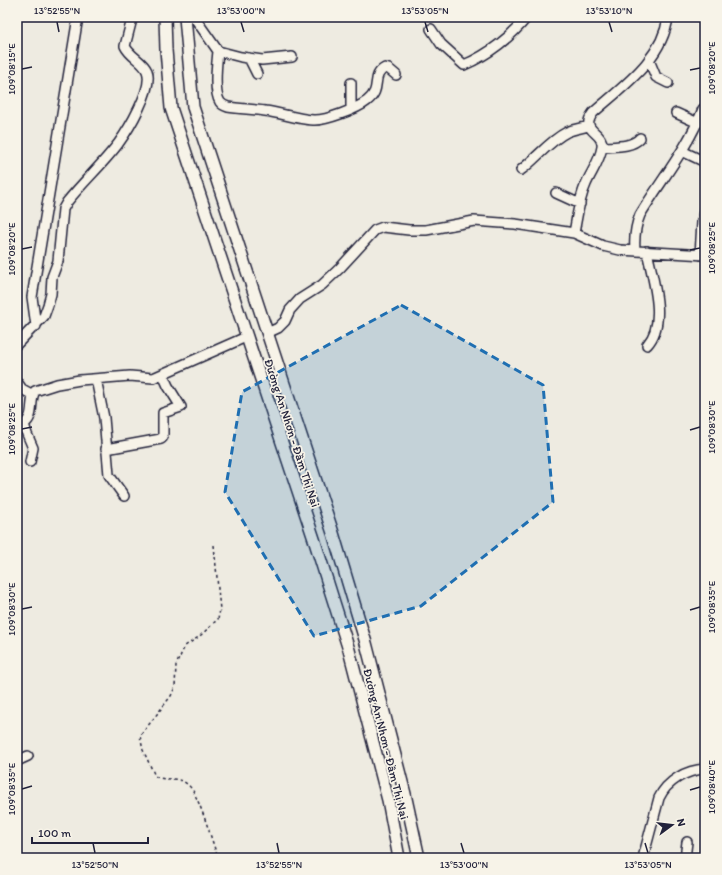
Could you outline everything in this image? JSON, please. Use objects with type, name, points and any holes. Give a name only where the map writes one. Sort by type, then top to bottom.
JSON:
[{"type":"main road","name":"Đường An Nhơn - Đầm Thị Nại","points":[[165,17],[166,50],[172,108],[349,650],[388,800],[399,858]]},
{"type":"main road","name":"Đường An Nhơn - Đầm Thị Nại","points":[[186,17],[193,107],[333,533],[366,643],[405,794],[419,858]]},
{"type":"street","points":[[36,326],[32,297],[78,17]]},
{"type":"street","points":[[194,17],[218,50],[218,95],[221,103],[228,108],[265,111],[315,121],[342,114],[366,102],[376,92],[378,76],[384,68],[389,69],[396,75]]},
{"type":"street","points":[[431,30],[440,44],[464,65],[486,55],[527,17]]},
{"type":"street","points":[[574,232],[585,186],[599,157],[602,147],[600,139],[589,126],[589,119],[649,60],[660,42],[668,17]]},
{"type":"street","points":[[17,344],[44,316],[51,294],[52,276],[58,261],[63,209],[66,202],[118,144],[144,99],[148,80],[147,71],[125,46],[132,20]]},
{"type":"street","points":[[218,50],[262,60],[292,57]]},
{"type":"street","points":[[249,58],[257,74]]},
{"type":"street","points":[[649,60],[656,77],[668,83]]},
{"type":"street","points":[[351,83],[351,110]]},
{"type":"street","points":[[635,250],[634,238],[636,223],[682,151],[704,109]]},
{"type":"street","points":[[676,113],[698,123]]},
{"type":"street","points":[[521,170],[546,146],[562,135],[569,131],[589,126]]},
{"type":"street","points":[[602,147],[626,145],[633,143],[640,138]]},
{"type":"street","points":[[682,151],[705,162]]},
{"type":"street","points":[[556,193],[580,204]]},
{"type":"street","points":[[266,332],[278,328],[285,321],[290,310],[300,299],[322,285],[375,230],[383,226],[409,230],[426,230],[474,221],[515,224],[574,232],[603,246],[620,250],[703,255],[702,222],[705,208]]},
{"type":"street","points":[[647,251],[658,302],[656,324],[652,339],[647,345]]},
{"type":"street","points":[[30,462],[33,448],[21,424],[28,420],[35,391],[57,384],[96,379],[130,376],[153,378],[163,375],[246,337]]},
{"type":"street","points":[[106,450],[161,439],[163,413],[181,406],[163,375]]},
{"type":"street","points":[[96,379],[104,418],[109,475],[124,496]]},
{"type":"street","points":[[17,382],[22,389],[33,395]]},
{"type":"street","points":[[17,761],[28,756]]},
{"type":"street","points":[[643,858],[659,798],[663,790],[673,780],[679,777],[694,770],[705,769]]},
{"type":"street","points":[[685,858],[687,842]]},
{"type":"path","points":[[214,545],[220,610],[218,618],[200,636],[185,646],[176,664],[175,687],[171,696],[140,736],[143,750],[155,776],[159,778],[181,780],[187,784],[196,796],[218,858]]},
{"type":"highlighted area","points":[[401,305],[543,385],[553,502],[421,606],[314,636],[225,492],[242,392]]}]
